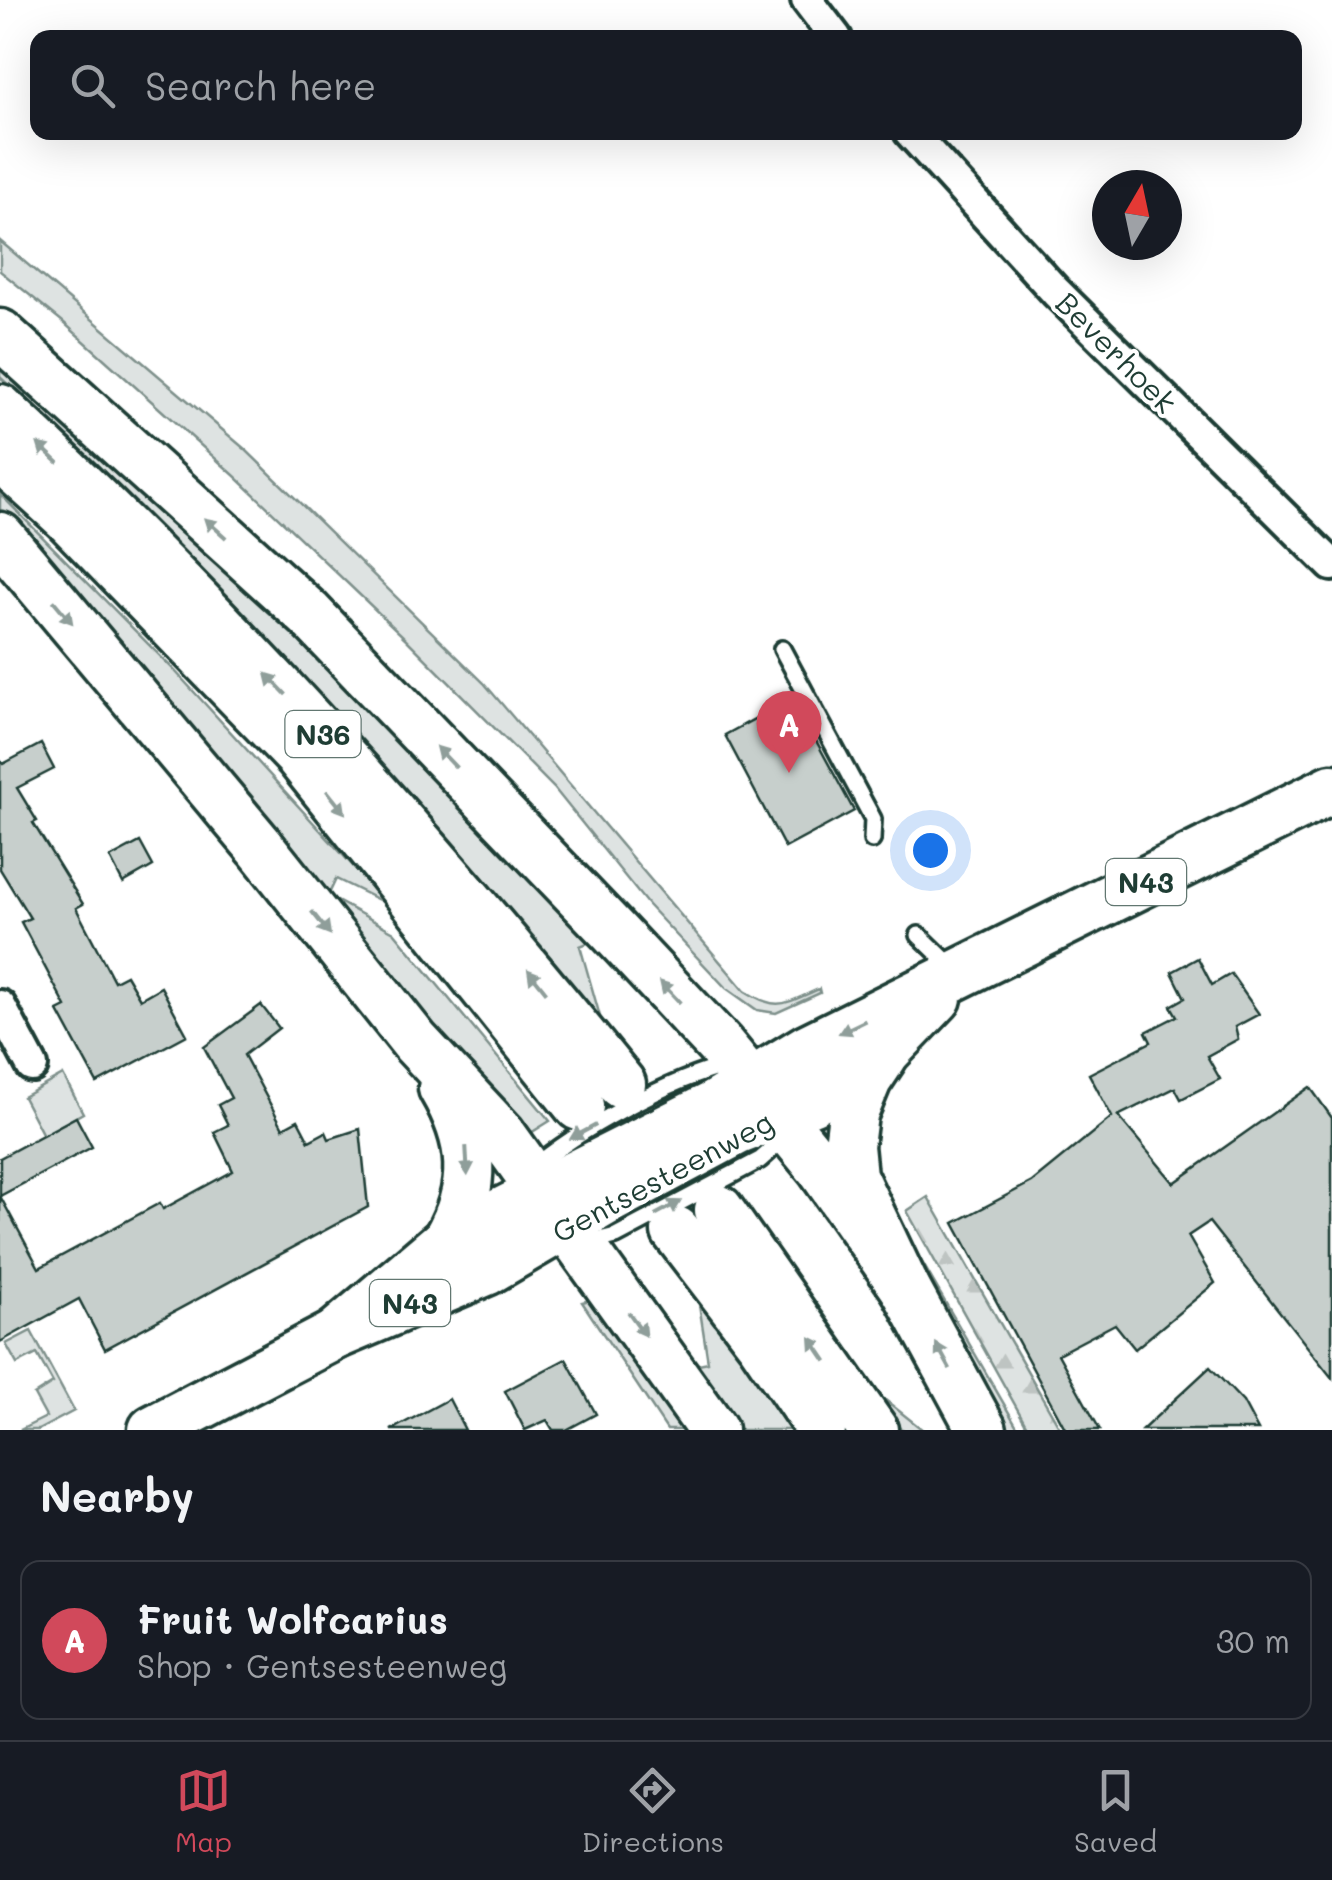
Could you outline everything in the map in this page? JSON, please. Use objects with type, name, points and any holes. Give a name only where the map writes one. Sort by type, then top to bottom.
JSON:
[{"type":"main road","points":[[0,334],[309,614],[612,930],[764,1098],[821,1168],[905,1288]]},
{"type":"main road","name":"N36","points":[[0,409],[95,497],[309,718],[492,925],[621,1084]]},
{"type":"main road","name":"N36","points":[[0,456],[68,518],[299,756],[579,1106]]},
{"type":"main road","points":[[0,537],[260,847],[415,1042],[501,1134],[544,1214],[713,1430]]},
{"type":"main road","name":"Gentsesteenweg","points":[[335,1335],[447,1240],[544,1214],[736,1131],[807,1048],[1332,789]]},
{"type":"main road","name":"Gentsesteenweg","points":[[764,1098],[813,1100],[888,1049],[960,974]]},
{"type":"main road","points":[[415,1042],[461,1121],[468,1149],[470,1172],[464,1204],[447,1240]]},
{"type":"main road","points":[[888,1049],[858,1097],[849,1146],[852,1176],[905,1288],[982,1430]]},
{"type":"main road","points":[[719,1210],[873,1430]]},
{"type":"main road","name":"Gentsesteenweg","points":[[152,1430],[335,1335],[486,1270],[544,1214]]},
{"type":"main road","points":[[676,1231],[762,1343],[822,1430]]},
{"type":"street","points":[[807,0],[830,30]]},
{"type":"street","name":"Beverhoek","points":[[917,140],[1056,292],[1332,565]]},
{"type":"street","points":[[0,1006],[32,1066]]},
{"type":"lane","points":[[782,650],[873,819],[872,840]]},
{"type":"lane","points":[[919,936],[960,974]]},
{"type":"lane","name":"N43","points":[[544,1214],[562,1144],[579,1134],[698,1072],[764,1098]]},
{"type":"green space","points":[[0,241],[246,450],[484,683],[745,991],[774,1004],[819,989],[820,993],[776,1013],[757,1010],[726,988],[648,905],[554,788],[407,640],[235,476],[0,271]]},
{"type":"green space","points":[[0,355],[315,642],[598,939],[580,946],[603,1027],[459,857],[236,611],[0,377]]},
{"type":"green space","points":[[0,494],[175,671],[383,899],[336,879],[328,896],[394,932],[550,1121],[521,1139],[0,514]]},
{"type":"green space","points":[[63,1075],[83,1113],[43,1135],[23,1097]]},
{"type":"green space","points":[[870,1184],[900,1224],[1019,1430],[1004,1430],[974,1365]]},
{"type":"green space","points":[[928,1197],[1061,1430],[1029,1430],[907,1211]]},
{"type":"green space","points":[[697,1291],[796,1430],[728,1430],[689,1366],[708,1362]]},
{"type":"green space","points":[[598,1298],[698,1430],[667,1430],[582,1302]]},
{"type":"green space","points":[[31,1331],[74,1411],[38,1430],[20,1430],[46,1417],[34,1395],[53,1383],[37,1354],[17,1364],[6,1344]]},
{"type":"green space","points":[[884,1399],[923,1430],[901,1430]]},
{"type":"building","points":[[793,698],[854,811],[785,848],[725,735]]},
{"type":"building","points":[[41,744],[54,769],[17,788],[37,821],[33,823],[83,904],[76,908],[114,981],[126,975],[140,999],[161,987],[187,1035],[97,1083],[58,1011],[66,1007],[21,922],[30,918],[0,869],[0,760],[3,764]]},
{"type":"building","points":[[140,842],[153,866],[123,883],[110,858]]},
{"type":"building","points":[[1198,958],[1212,985],[1231,974],[1259,1014],[1235,1027],[1238,1039],[1207,1056],[1220,1079],[1181,1099],[1175,1088],[1118,1116],[1174,1183],[1310,1087],[1332,1118],[1332,1378],[1209,1222],[1188,1236],[1215,1283],[1135,1349],[1115,1324],[1058,1354],[1100,1430],[1066,1430],[954,1223],[1032,1182],[1112,1117],[1089,1074],[1151,1042],[1146,1032],[1177,1016],[1171,1006],[1185,998],[1172,972]]},
{"type":"building","points":[[261,1005],[279,1028],[244,1055],[283,1128],[298,1120],[309,1141],[326,1132],[329,1139],[360,1129],[368,1207],[105,1349],[79,1299],[0,1342],[0,1196],[39,1268],[160,1203],[163,1209],[233,1171],[214,1132],[228,1125],[218,1105],[231,1098],[204,1047]]},
{"type":"building","points":[[76,1117],[92,1147],[0,1196],[0,1158]]},
{"type":"building","points":[[566,1359],[596,1414],[566,1430],[553,1430],[547,1420],[525,1430],[505,1391]]},
{"type":"building","points":[[1210,1367],[1243,1402],[1258,1430],[1142,1430]]},
{"type":"building","points":[[449,1399],[465,1430],[391,1430]]},
{"type":"place","name":"Fruit Wolfcarius","points":[[789,773]]}]
